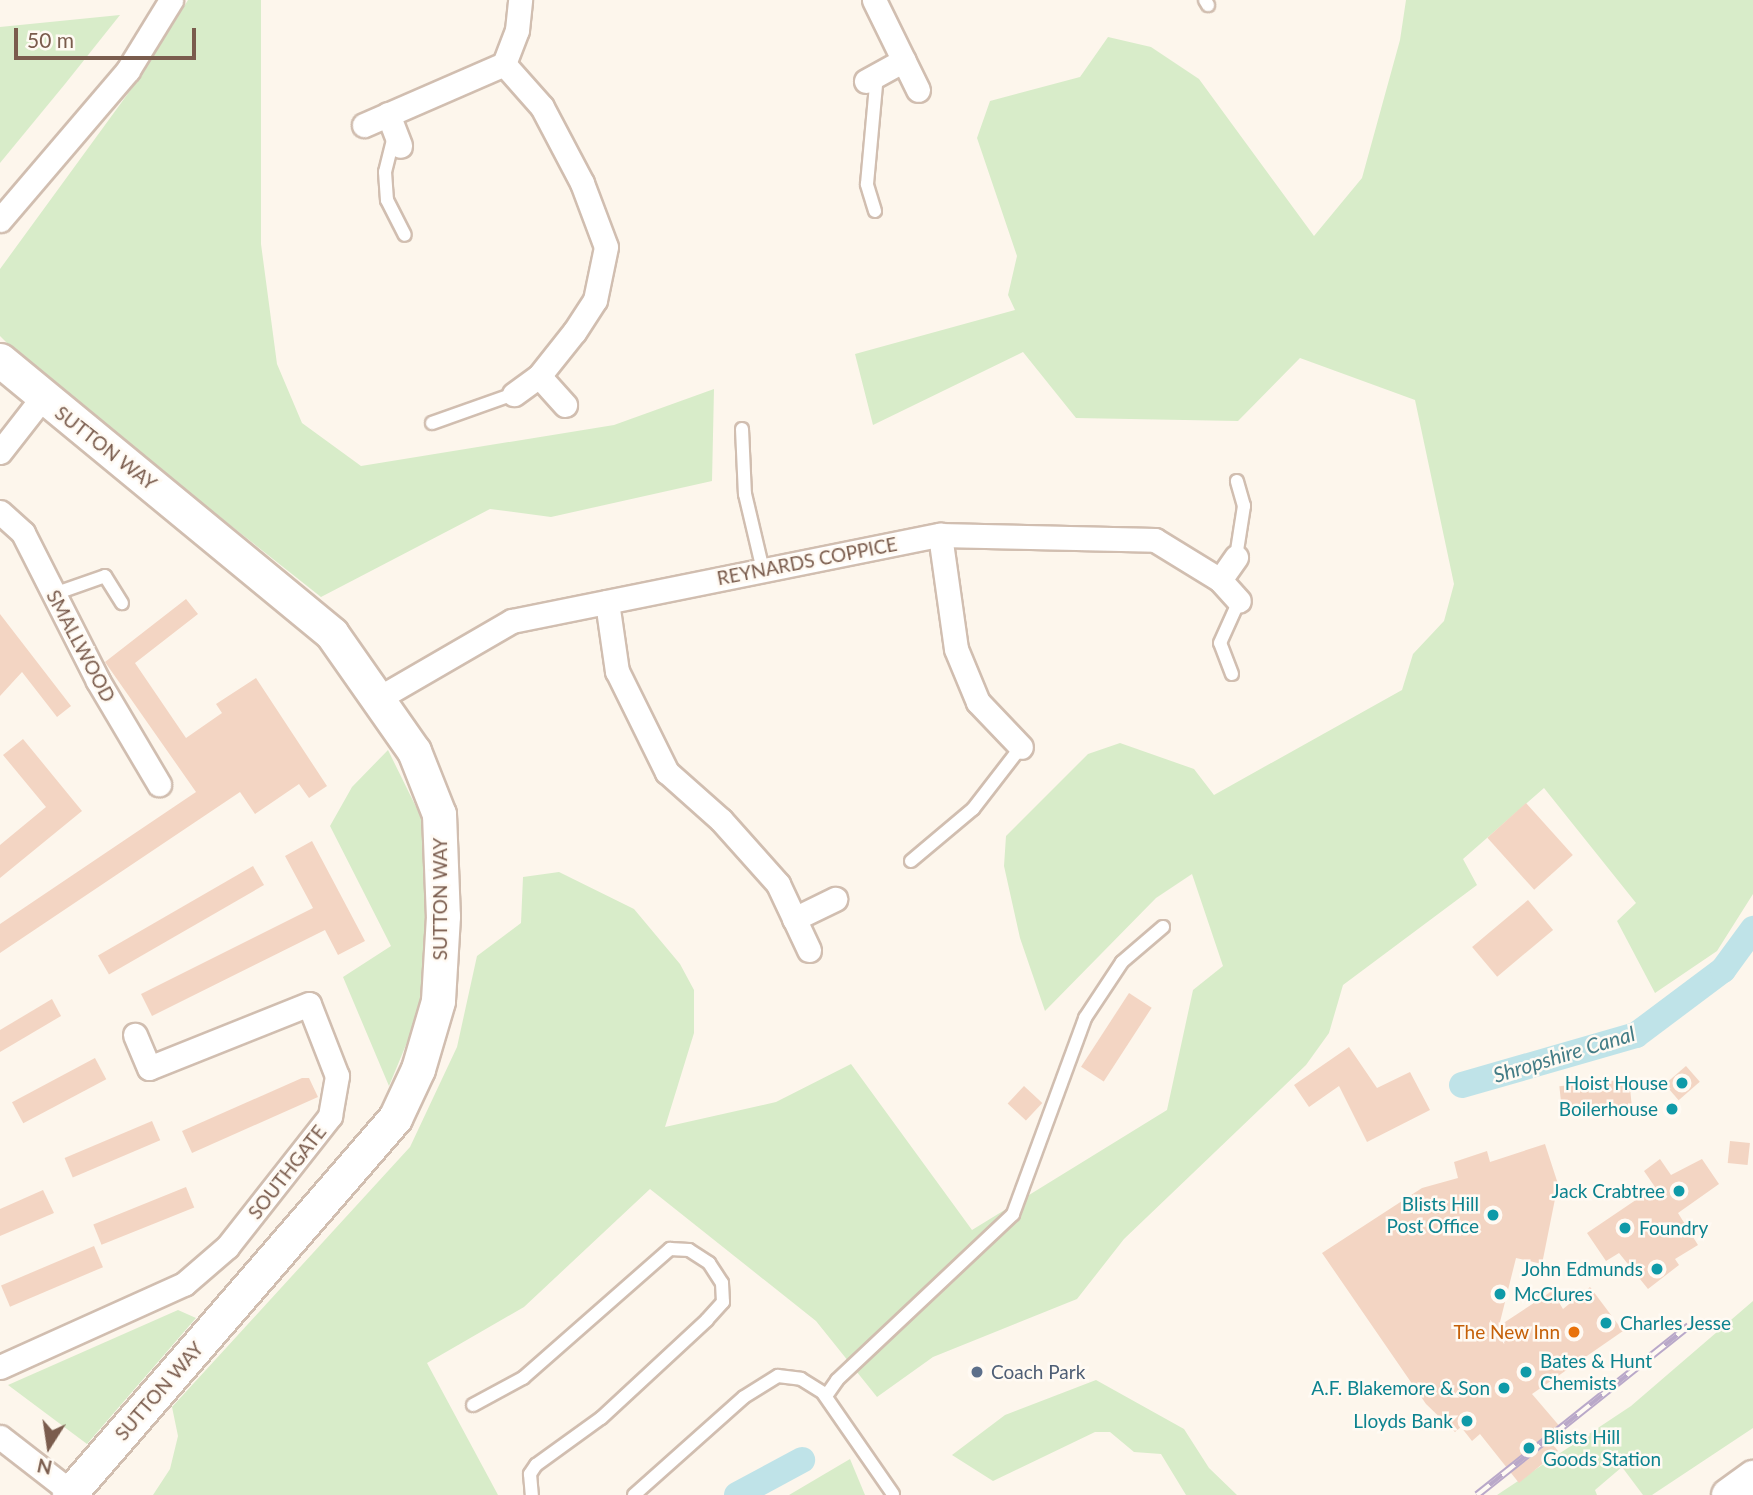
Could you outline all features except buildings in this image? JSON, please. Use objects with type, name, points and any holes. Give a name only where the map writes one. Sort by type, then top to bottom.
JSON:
[{"type":"street","points":[[0,220],[128,70],[170,0]]},
{"type":"street","points":[[364,125],[394,131],[504,64],[517,30],[520,0]]},
{"type":"street","points":[[874,0],[918,90]]},
{"type":"street","points":[[871,78],[904,60]]},
{"type":"street","points":[[504,64],[542,107],[582,183],[606,247],[594,300],[539,376],[514,394]]},
{"type":"street","name":"SUTTON WAY","points":[[0,360],[42,398],[332,634],[414,751],[439,814],[443,916],[438,1001],[418,1069],[395,1118],[70,1493]]},
{"type":"street","points":[[539,376],[565,405]]},
{"type":"street","points":[[0,452],[42,398]]},
{"type":"street","name":"SMALLWOOD","points":[[0,512],[23,533],[159,784]]},
{"type":"street","points":[[940,535],[956,649],[978,702],[1021,747]]},
{"type":"street","name":"REYNARDS COPPICE","points":[[379,698],[512,621],[940,535],[1155,540],[1220,580],[1238,601]]},
{"type":"street","points":[[1220,580],[1236,557]]},
{"type":"street","points":[[607,602],[617,671],[667,772],[721,820],[778,884],[809,950]]},
{"type":"street","points":[[794,919],[835,899]]},
{"type":"street","name":"SOUTHGATE","points":[[0,1367],[184,1284],[228,1247],[330,1116],[337,1076],[309,1004],[149,1068],[135,1035]]},
{"type":"street","points":[[0,1437],[70,1493]]},
{"type":"street","points":[[1728,1495],[1753,1477]]},
{"type":"lane","points":[[871,78],[867,184],[875,211]]},
{"type":"lane","points":[[394,131],[385,172],[387,200],[405,235]]},
{"type":"lane","points":[[432,423],[514,394]]},
{"type":"lane","points":[[742,429],[745,494],[763,570]]},
{"type":"lane","points":[[1236,557],[1244,506],[1237,481]]},
{"type":"lane","points":[[54,594],[105,576],[122,603]]},
{"type":"lane","points":[[1232,674],[1220,643],[1238,601]]},
{"type":"lane","points":[[911,861],[973,809],[1021,747]]},
{"type":"lane","points":[[826,1396],[836,1380],[1013,1214],[1085,1018],[1122,962],[1163,927]]},
{"type":"lane","points":[[473,1405],[523,1377],[670,1249],[689,1250],[709,1263],[722,1283],[723,1301],[707,1320],[601,1418],[536,1465],[530,1474],[532,1495]]},
{"type":"lane","points":[[634,1495],[744,1397],[778,1376],[801,1380],[826,1396],[893,1494]]},
{"type":"green space","points":[[188,0],[261,0],[261,244],[277,364],[302,423],[361,466],[614,425],[714,389],[712,481],[551,517],[490,509],[321,597],[34,370],[0,336],[0,269],[140,77]]},
{"type":"green space","points":[[1406,0],[1753,0],[1753,894],[1717,951],[1655,993],[1617,921],[1636,903],[1544,788],[1463,859],[1477,885],[1343,985],[1329,1033],[1306,1065],[1124,1239],[1077,1299],[933,1357],[877,1397],[816,1321],[650,1189],[524,1307],[427,1363],[498,1495],[153,1495],[170,1469],[178,1436],[172,1407],[410,1147],[457,1047],[477,956],[521,923],[523,877],[559,872],[634,909],[680,964],[694,990],[694,1033],[665,1127],[776,1102],[851,1064],[972,1230],[1167,1110],[1193,990],[1223,966],[1192,874],[1156,898],[1045,1011],[1020,938],[1004,866],[1006,836],[1088,754],[1120,743],[1194,769],[1214,795],[1402,690],[1413,654],[1444,621],[1454,584],[1415,400],[1300,358],[1238,421],[1076,418],[1023,352],[873,425],[855,354],[1015,310],[1008,295],[1017,256],[977,138],[990,101],[1080,77],[1108,37],[1151,47],[1199,79],[1314,236],[1362,178],[1400,40]]},
{"type":"green space","points":[[120,15],[65,84],[0,163],[0,27]]},
{"type":"green space","points":[[388,750],[423,821],[429,921],[422,1006],[389,1086],[343,977],[391,946],[330,826],[352,787]]},
{"type":"green space","points":[[1753,1301],[1753,1428],[1652,1495],[1643,1495],[1622,1467],[1595,1490],[1597,1495],[1497,1495],[1631,1406]]},
{"type":"green space","points":[[178,1310],[196,1318],[87,1444],[8,1385]]},
{"type":"green space","points":[[1096,1380],[1184,1429],[1209,1468],[1237,1495],[1186,1495],[1161,1454],[1134,1452],[1110,1432],[1095,1432],[993,1481],[952,1455],[1005,1415]]},
{"type":"green space","points":[[850,1459],[865,1495],[789,1495]]},
{"type":"waterway","name":"Shropshire Canal","points":[[1462,1085],[1636,1035],[1723,970],[1753,929]]},
{"type":"waterway","name":"Shropshire Canal","points":[[737,1495],[802,1460]]},
{"type":"railway","points":[[1477,1495],[1689,1326]]},
{"type":"place","name":"Hoist House","points":[[1682,1083]]},
{"type":"place","name":"Boilerhouse","points":[[1672,1109]]},
{"type":"place","name":"Jack Crabtree","points":[[1679,1191]]},
{"type":"place","name":"Blists Hill Post Office","points":[[1493,1215]]},
{"type":"place","name":"Foundry","points":[[1625,1228]]},
{"type":"place","name":"John Edmunds","points":[[1657,1269]]},
{"type":"place","name":"McClures","points":[[1500,1294]]},
{"type":"place","name":"Charles Jesse","points":[[1606,1323]]},
{"type":"place","name":"The New Inn","points":[[1574,1332]]},
{"type":"place","name":"Coach Park","points":[[977,1372]]},
{"type":"place","name":"Bates & Hunt Chemists","points":[[1526,1372]]},
{"type":"place","name":"A.F. Blakemore & Son","points":[[1504,1388]]},
{"type":"place","name":"Lloyds Bank","points":[[1467,1421]]},
{"type":"place","name":"Blists Hill Goods Station","points":[[1529,1448]]}]
